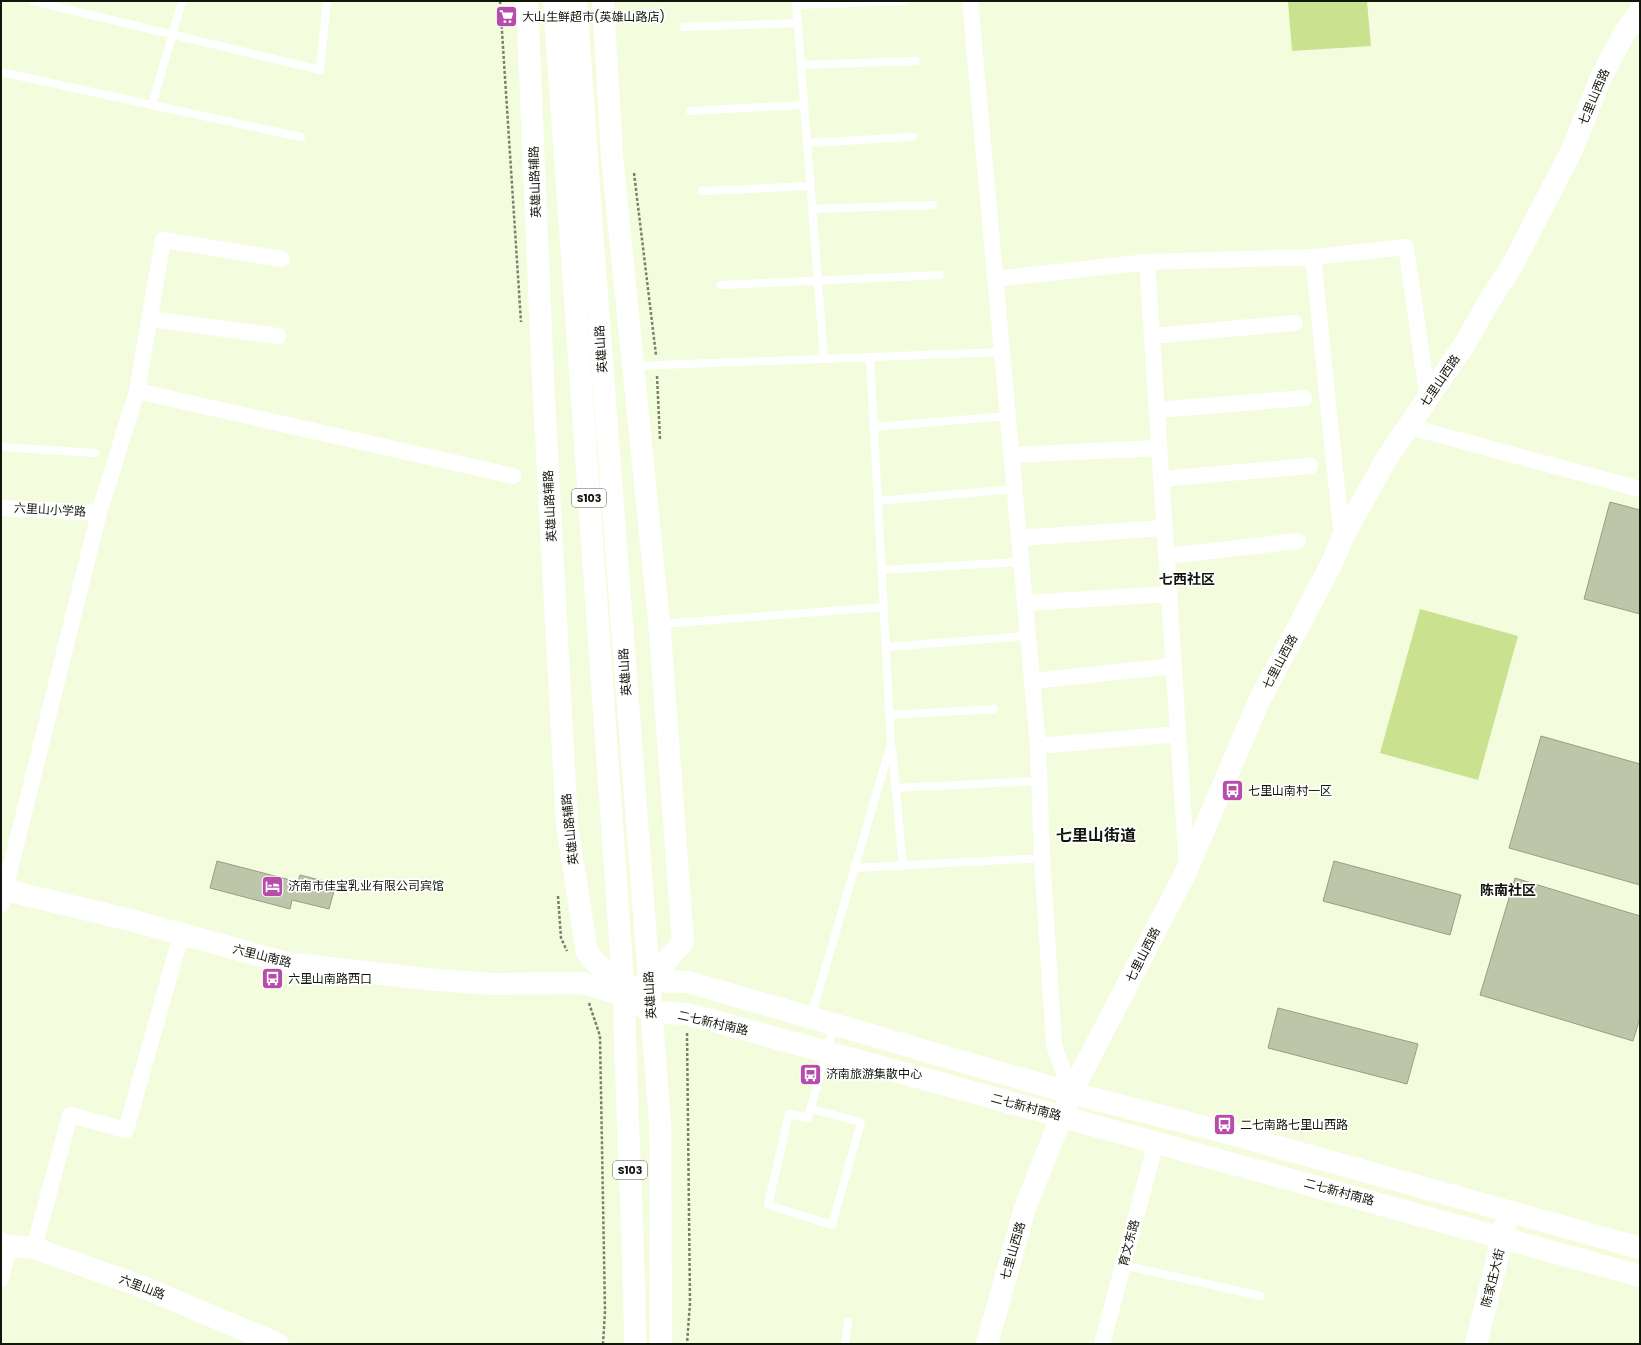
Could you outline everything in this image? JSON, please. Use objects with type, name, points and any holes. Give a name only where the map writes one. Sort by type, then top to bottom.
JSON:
[{"type":"main road","name":"英雄山路辅路","points":[[527,1],[542,380],[568,825],[587,952],[624,995]]},
{"type":"main road","name":"英雄山路","points":[[554,1],[624,995],[625,1063],[634,1251],[635,1344]]},
{"type":"main road","name":"英雄山路","points":[[576,1],[592,237],[660,1123],[661,1344]]},
{"type":"main road","points":[[603,1],[612,156],[659,625],[683,942],[649,981],[624,995]]},
{"type":"main road","name":"七里山西路","points":[[987,1344],[1025,1208],[1071,1093],[1188,870],[1258,703],[1333,561],[1342,538],[1387,458],[1410,427],[1466,342],[1488,303],[1514,262],[1573,148],[1602,77],[1624,34],[1640,12]]},
{"type":"main road","name":"六里山南路","points":[[2,895],[130,920],[287,963],[426,979],[492,984],[582,983],[624,995]]},
{"type":"main road","points":[[649,981],[688,982],[1071,1093],[1228,1133],[1640,1248]]},
{"type":"main road","name":"二七新村南路","points":[[624,995],[651,1012],[686,1014],[1062,1116],[1640,1276]]},
{"type":"main road","name":"陈家庄大街","points":[[1476,1344],[1510,1212]]},
{"type":"main road","name":"六里山路","points":[[5,1244],[34,1248],[143,1287],[278,1344]]},
{"type":"street","points":[[970,1],[1020,562],[1038,746],[1042,858],[1054,1045],[1071,1093]]},
{"type":"street","points":[[2,895],[99,513],[137,391],[163,240],[282,259]]},
{"type":"street","points":[[995,279],[1147,262],[1313,257],[1406,246],[1428,400]]},
{"type":"street","points":[[1313,257],[1342,538]]},
{"type":"street","points":[[1147,262],[1188,870]]},
{"type":"street","points":[[150,319],[278,336]]},
{"type":"street","points":[[1152,336],[1295,323]]},
{"type":"street","points":[[137,391],[513,476]]},
{"type":"street","points":[[1156,410],[1304,398]]},
{"type":"street","points":[[1410,427],[1640,489]]},
{"type":"street","points":[[1011,455],[1159,448]]},
{"type":"street","points":[[1161,478],[1310,466]]},
{"type":"street","name":"六里山小学路","points":[[1,508],[99,513]]},
{"type":"street","points":[[1019,538],[1164,528]]},
{"type":"street","points":[[1166,556],[1298,541]]},
{"type":"street","points":[[1025,603],[1169,594]]},
{"type":"street","points":[[1032,681],[1174,666]]},
{"type":"street","points":[[1038,746],[1178,734]]},
{"type":"street","points":[[34,1248],[70,1114],[126,1130],[181,935]]},
{"type":"street","name":"育文东路","points":[[1102,1344],[1156,1142]]},
{"type":"street","points":[[1,1279],[5,1244]]},
{"type":"lane","points":[[33,1],[320,70],[327,1]]},
{"type":"lane","points":[[152,105],[171,34],[182,1]]},
{"type":"lane","points":[[824,359],[796,3],[905,1]]},
{"type":"lane","points":[[684,27],[798,23]]},
{"type":"lane","points":[[801,66],[916,61]]},
{"type":"lane","points":[[1,72],[301,137]]},
{"type":"lane","points":[[690,111],[804,105]]},
{"type":"lane","points":[[807,143],[913,137]]},
{"type":"lane","points":[[702,191],[810,186]]},
{"type":"lane","points":[[812,209],[933,205]]},
{"type":"lane","points":[[722,285],[940,275]]},
{"type":"lane","points":[[633,366],[1002,352]]},
{"type":"lane","points":[[870,357],[891,744],[903,866]]},
{"type":"lane","points":[[874,427],[1008,416]]},
{"type":"lane","points":[[1,447],[95,453]]},
{"type":"lane","points":[[878,501],[1014,489]]},
{"type":"lane","points":[[882,570],[1020,562]]},
{"type":"lane","points":[[659,625],[884,607]]},
{"type":"lane","points":[[886,647],[1028,636]]},
{"type":"lane","points":[[890,715],[994,709]]},
{"type":"lane","points":[[810,1018],[891,744]]},
{"type":"lane","points":[[896,788],[1039,781]]},
{"type":"lane","points":[[854,868],[1042,858]]},
{"type":"lane","points":[[811,1109],[861,1122],[832,1225],[768,1205],[789,1114],[808,1118],[834,1025]]},
{"type":"lane","points":[[1123,1265],[1261,1296]]},
{"type":"lane","points":[[845,1344],[848,1322]]},
{"type":"green space","points":[[1288,1],[1367,1],[1371,46],[1292,51]]},
{"type":"green space","points":[[1420,609],[1518,636],[1478,780],[1380,753]]},
{"type":"building","points":[[1610,502],[1640,510],[1640,614],[1584,599]]},
{"type":"building","points":[[1541,736],[1640,764],[1640,885],[1509,848]]},
{"type":"building","name":"济南市佳宝乳业有限公司宾馆","points":[[217,861],[298,882],[300,875],[336,884],[329,909],[292,900],[290,909],[210,888]]},
{"type":"building","points":[[1334,861],[1461,895],[1450,935],[1323,901]]},
{"type":"building","points":[[1515,878],[1640,916],[1640,1018],[1633,1041],[1480,995]]},
{"type":"building","points":[[1278,1008],[1418,1044],[1407,1084],[1268,1048]]},
{"type":"place","name":"大山生鲜超市(英雄山路店)","points":[[507,17]]},
{"type":"place","name":"七里山南村一区","points":[[1233,791]]},
{"type":"place","name":"济南市佳宝乳业有限公司宾馆","points":[[273,886]]},
{"type":"place","name":"六里山南路西口","points":[[272,979]]},
{"type":"place","name":"济南旅游集散中心","points":[[810,1074]]},
{"type":"place","name":"二七南路七里山西路","points":[[1225,1125]]},
{"type":"district","name":"七西社区","points":[[1187,579]]},
{"type":"district","name":"七里山街道","points":[[1096,835]]},
{"type":"district","name":"陈南社区","points":[[1508,890]]}]
